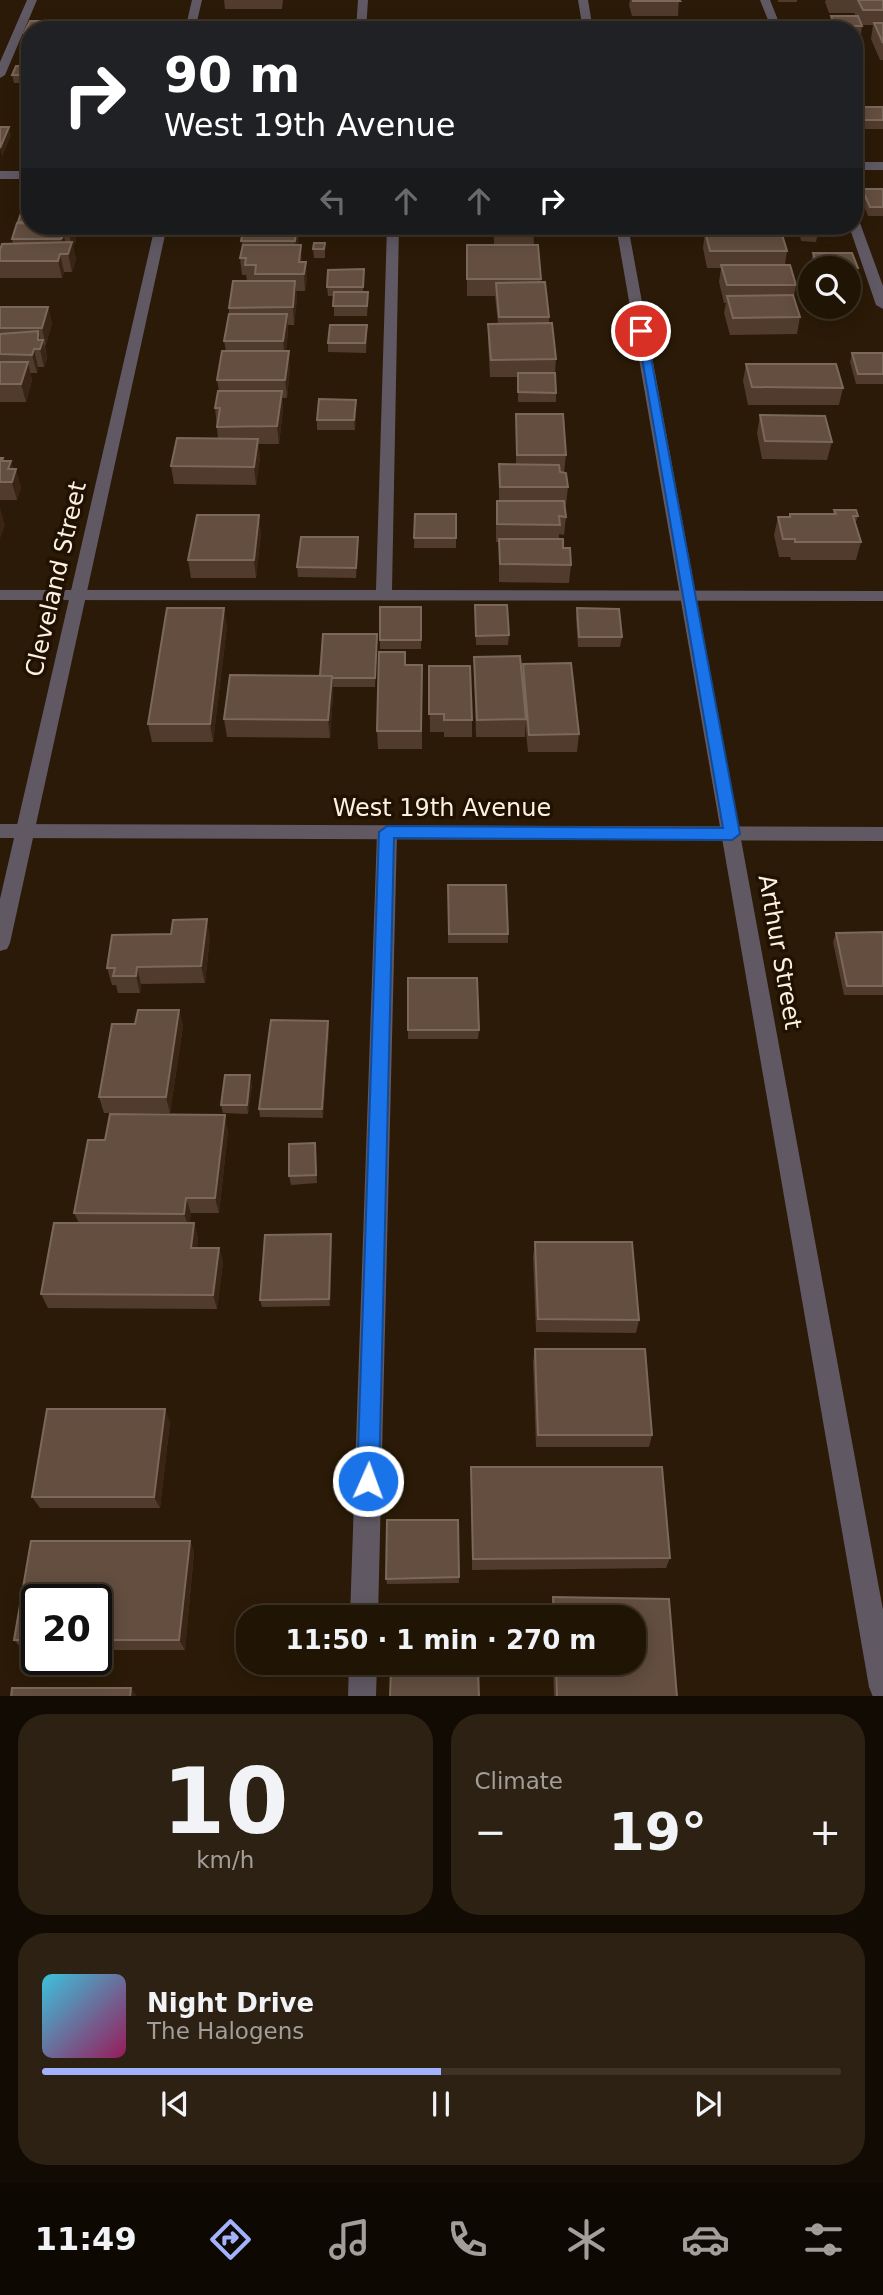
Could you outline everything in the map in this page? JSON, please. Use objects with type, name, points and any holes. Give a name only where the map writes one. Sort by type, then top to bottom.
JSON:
[{"type":"street","points":[[23,21],[32,0]]},
{"type":"street","points":[[192,21],[197,0]]},
{"type":"street","points":[[362,21],[363,0]]},
{"type":"street","points":[[583,0],[586,21]]},
{"type":"street","points":[[765,0],[773,21]]},
{"type":"street","points":[[0,75],[21,26]]},
{"type":"street","points":[[863,166],[883,166]]},
{"type":"street","points":[[0,175],[21,175]]},
{"type":"street","name":"Cleveland Street","points":[[0,943],[159,235]]},
{"type":"street","points":[[384,595],[393,235]]},
{"type":"street","name":"Arthur Street","points":[[624,235],[883,1687]]},
{"type":"street","points":[[858,235],[883,305]]},
{"type":"street","points":[[0,595],[883,596]]},
{"type":"street","name":"West 19th Avenue","points":[[0,831],[883,834]]},
{"type":"street","points":[[364,1605],[387,832]]},
{"type":"street","points":[[362,1696],[363,1675]]},
{"type":"building","points":[[679,0],[680,1],[633,1]]},
{"type":"building","points":[[858,0],[883,0],[883,10],[863,10]]},
{"type":"building","points":[[831,16],[858,16],[860,21],[833,21]]},
{"type":"building","points":[[874,23],[883,23],[883,43]]},
{"type":"building","points":[[16,66],[21,66],[21,75],[12,75]]},
{"type":"building","points":[[863,107],[883,107],[883,120],[863,120]]},
{"type":"building","points":[[0,127],[9,127],[0,148]]},
{"type":"building","points":[[863,189],[883,189],[883,207],[870,207]]},
{"type":"building","points":[[17,223],[21,223],[21,235],[63,235],[61,239],[12,239]]},
{"type":"building","points":[[242,235],[296,235],[295,241],[241,241]]},
{"type":"building","points":[[534,235],[534,236],[495,236]]},
{"type":"building","points":[[706,235],[782,235],[787,251],[710,251]]},
{"type":"building","points":[[72,242],[68,254],[60,254],[58,261],[0,261],[2,244]]},
{"type":"building","points":[[314,243],[325,243],[324,249],[313,249]]},
{"type":"building","points":[[243,245],[301,245],[299,262],[306,262],[304,274],[255,274],[256,265],[245,265],[246,258],[240,258]]},
{"type":"building","points":[[467,245],[538,245],[541,279],[467,279]]},
{"type":"building","points":[[813,253],[852,253],[853,256],[814,256]]},
{"type":"building","points":[[721,265],[790,265],[796,285],[727,285]]},
{"type":"building","points":[[364,269],[363,287],[327,287],[328,270]]},
{"type":"building","points":[[233,281],[295,281],[293,307],[229,308]]},
{"type":"building","points":[[545,282],[549,317],[499,317],[496,283]]},
{"type":"building","points":[[334,292],[368,292],[367,306],[333,306]]},
{"type":"building","points":[[793,295],[798,317],[733,318],[727,296]]},
{"type":"building","points":[[0,307],[48,307],[42,328],[0,328]]},
{"type":"building","points":[[229,314],[287,314],[283,341],[224,341]]},
{"type":"building","points":[[552,323],[556,359],[491,360],[488,324]]},
{"type":"building","points":[[330,325],[367,325],[365,343],[328,343]]},
{"type":"building","points":[[38,331],[38,340],[43,340],[40,349],[34,349],[32,355],[0,354],[0,334]]},
{"type":"building","points":[[222,351],[289,351],[285,380],[217,380]]},
{"type":"building","points":[[852,353],[883,353],[883,374],[858,374]]},
{"type":"building","points":[[0,362],[28,362],[21,384],[0,384]]},
{"type":"building","points":[[746,364],[836,364],[843,388],[752,387]]},
{"type":"building","points":[[518,373],[555,373],[556,393],[518,392]]},
{"type":"building","points":[[218,391],[282,391],[277,426],[217,427],[220,408],[215,408]]},
{"type":"building","points":[[319,399],[356,400],[354,420],[317,420]]},
{"type":"building","points":[[516,414],[563,414],[566,455],[517,455]]},
{"type":"building","points":[[760,415],[825,416],[832,442],[765,441]]},
{"type":"building","points":[[177,438],[258,439],[254,467],[171,466]]},
{"type":"building","points":[[0,458],[3,458],[2,461],[11,461],[8,469],[16,469],[12,482],[0,482]]},
{"type":"building","points":[[499,464],[559,465],[560,472],[566,473],[568,487],[500,487]]},
{"type":"building","points":[[497,501],[564,501],[566,517],[559,516],[560,525],[497,524]]},
{"type":"building","points":[[834,510],[856,510],[858,516],[853,516],[861,542],[795,542],[795,539],[783,539],[778,517],[790,517],[790,514],[836,514]]},
{"type":"building","points":[[415,514],[456,514],[456,538],[414,538]]},
{"type":"building","points":[[197,515],[259,515],[254,560],[188,560]]},
{"type":"building","points":[[301,537],[358,537],[356,568],[297,567]]},
{"type":"building","points":[[499,539],[563,539],[563,548],[570,548],[571,565],[500,564]]},
{"type":"building","points":[[475,605],[507,605],[509,635],[476,636]]},
{"type":"building","points":[[380,607],[421,607],[421,640],[380,640]]},
{"type":"building","points":[[167,608],[224,608],[210,724],[148,724]]},
{"type":"building","points":[[577,608],[619,609],[622,637],[579,637]]},
{"type":"building","points":[[323,634],[377,634],[375,678],[320,676]]},
{"type":"building","points":[[379,652],[405,652],[405,665],[422,665],[421,731],[377,731]]},
{"type":"building","points":[[520,656],[526,719],[477,720],[474,657]]},
{"type":"building","points":[[571,663],[579,734],[529,735],[523,664]]},
{"type":"building","points":[[429,666],[470,666],[472,720],[444,720],[444,714],[429,714]]},
{"type":"building","points":[[230,675],[332,676],[328,720],[224,719]]},
{"type":"building","points":[[448,885],[506,885],[508,934],[449,934]]},
{"type":"building","points":[[207,919],[201,966],[137,967],[136,976],[113,976],[115,968],[107,968],[112,935],[171,934],[173,920]]},
{"type":"building","points":[[883,932],[883,986],[847,986],[836,933]]},
{"type":"building","points":[[408,978],[477,978],[479,1030],[408,1030]]},
{"type":"building","points":[[138,1010],[179,1010],[166,1097],[99,1097],[112,1024],[135,1024]]},
{"type":"building","points":[[271,1020],[328,1021],[322,1109],[259,1109]]},
{"type":"building","points":[[225,1075],[250,1075],[247,1105],[221,1105]]},
{"type":"building","points":[[110,1114],[225,1115],[215,1198],[186,1198],[184,1214],[74,1213],[88,1140],[105,1140]]},
{"type":"building","points":[[315,1143],[316,1175],[289,1176],[289,1144]]},
{"type":"building","points":[[54,1223],[194,1223],[191,1248],[219,1248],[213,1295],[41,1294]]},
{"type":"building","points":[[331,1234],[329,1299],[260,1300],[265,1235]]},
{"type":"building","points":[[535,1242],[632,1242],[639,1320],[538,1319]]},
{"type":"building","points":[[535,1349],[645,1349],[652,1435],[538,1435]]},
{"type":"building","points":[[47,1409],[165,1409],[154,1497],[32,1497]]},
{"type":"building","points":[[471,1467],[662,1467],[670,1558],[473,1559]]},
{"type":"building","points":[[387,1520],[458,1520],[459,1577],[386,1579]]},
{"type":"building","points":[[31,1541],[190,1541],[179,1640],[112,1640],[112,1584],[24,1584]]},
{"type":"building","points":[[553,1597],[669,1599],[677,1696],[557,1696],[556,1675],[646,1675],[646,1605],[553,1605]]},
{"type":"building","points":[[21,1599],[21,1640],[14,1640]]},
{"type":"building","points":[[391,1675],[478,1675],[479,1696],[390,1696]]},
{"type":"building","points":[[12,1688],[131,1688],[130,1696],[11,1696]]},
{"type":"route","points":[[368,1481],[387,832],[732,834],[641,331]]}]
